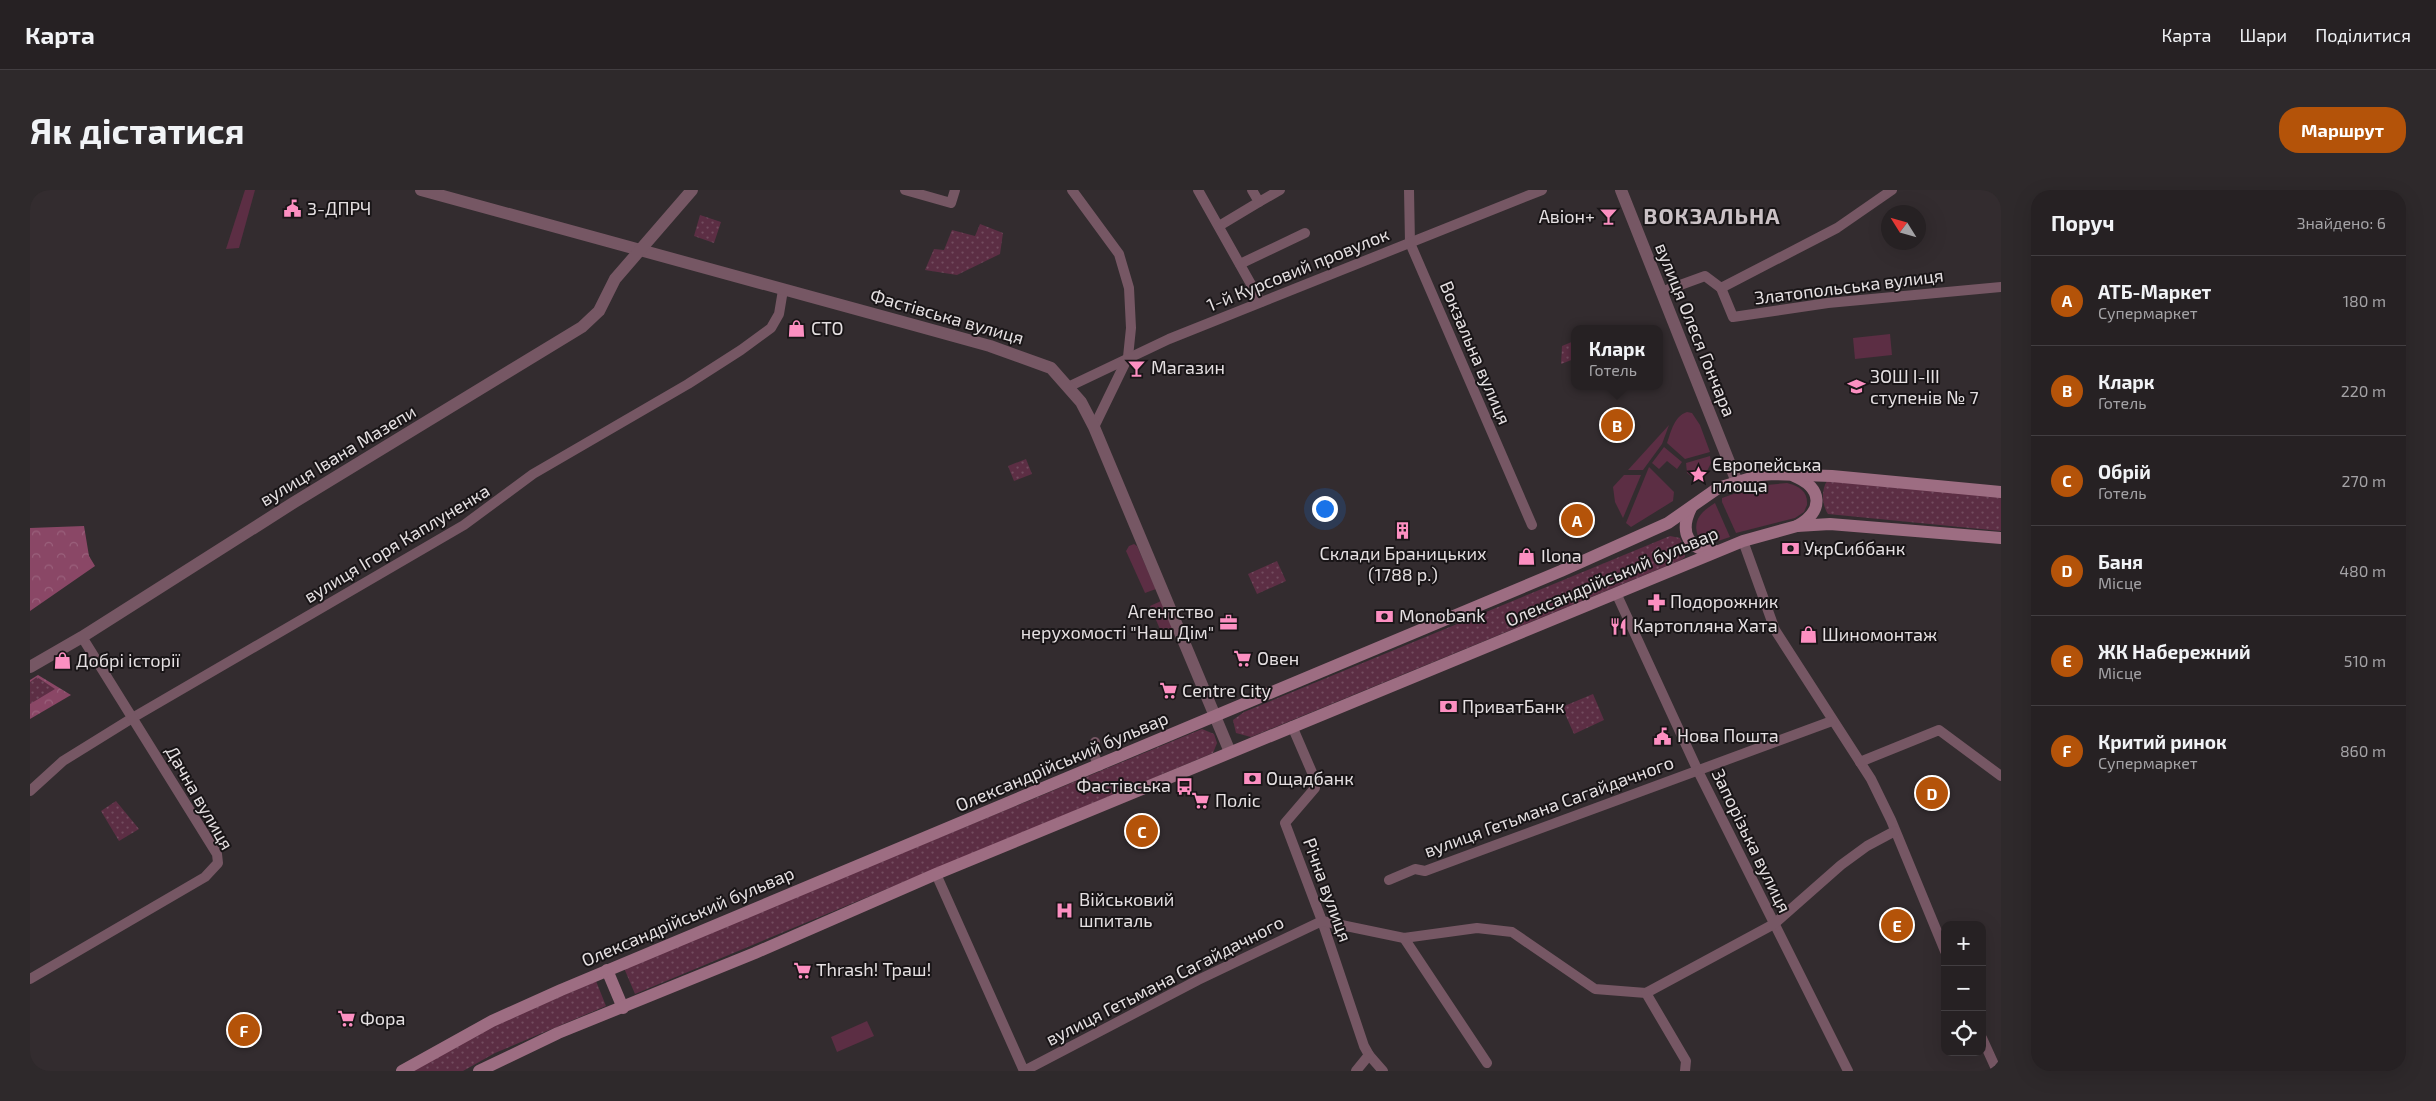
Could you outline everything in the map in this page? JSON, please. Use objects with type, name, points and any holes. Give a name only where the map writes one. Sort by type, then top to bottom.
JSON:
[{"type":"main road","name":"Олександрійський бульвар","points":[[402,1071],[492,1021],[607,970],[1562,571],[1668,524],[1718,488],[1761,475],[1790,474],[1832,476],[2001,492]]},
{"type":"main road","points":[[1790,474],[1806,481],[1813,488],[1816,496],[1815,513],[1809,520],[1798,526]]},
{"type":"main road","points":[[1691,508],[1685,527],[1689,540],[1696,548],[1704,551],[1717,551]]},
{"type":"main road","name":"Олександрійський бульвар","points":[[479,1071],[549,1037],[623,1008],[936,874],[1292,726],[1617,595],[1743,541],[1798,526],[1836,524],[2001,538]]},
{"type":"main road","points":[[607,970],[623,1008]]},
{"type":"street","name":"Фастівська вулиця","points":[[421,190],[783,290],[914,324],[1026,358],[1051,368],[1081,402],[1094,427],[1230,752]]},
{"type":"street","name":"вулиця Івана Мазепи","points":[[30,667],[82,637],[293,503],[582,327],[599,310],[615,279],[639,249],[692,190]]},
{"type":"street","points":[[905,190],[951,203],[955,190]]},
{"type":"street","points":[[1072,190],[1119,254],[1129,288],[1131,328],[1128,357],[1094,427]]},
{"type":"street","points":[[1198,190],[1261,302]]},
{"type":"street","points":[[1252,190],[1260,202]]},
{"type":"street","points":[[1219,226],[1280,190]]},
{"type":"street","name":"Вокзальна вулиця","points":[[1409,190],[1410,243],[1532,525]]},
{"type":"street","name":"1-й Курсовий провулок","points":[[1068,387],[1128,357],[1542,190]]},
{"type":"street","name":"вулиця Олеся Гончара","points":[[1621,190],[1697,385],[1738,482]]},
{"type":"street","points":[[1661,292],[1705,276],[1721,288],[1837,228],[1892,190]]},
{"type":"street","points":[[1240,264],[1305,233]]},
{"type":"street","name":"Златопольська вулиця","points":[[1721,288],[1733,317],[1828,303],[2001,287]]},
{"type":"street","name":"вулиця Ігоря Каплуненка","points":[[30,791],[63,761],[464,526],[532,474],[688,384],[741,350],[771,328],[779,314],[783,290]]},
{"type":"street","points":[[1743,541],[1775,630],[1871,779],[1941,942]]},
{"type":"street","name":"Запорізька вулиця","points":[[1617,595],[1698,772],[1848,1071]]},
{"type":"street","name":"Дачна вулиця","points":[[30,979],[205,876],[218,863],[217,854],[82,637]]},
{"type":"street","name":"вулиця Гетьмана Сагайдачного","points":[[1389,880],[1415,869],[1425,871],[1698,772],[1832,721]]},
{"type":"street","name":"Річна вулиця","points":[[1292,726],[1314,777],[1315,788],[1285,823],[1369,1055],[1382,1071]]},
{"type":"street","points":[[1860,762],[1939,730],[2001,776]]},
{"type":"street","points":[[1095,742],[1094,755],[1098,766]]},
{"type":"street","points":[[1322,922],[1404,938],[1477,928],[1512,932],[1595,989],[1646,993],[1696,968],[1774,924],[1841,865],[1867,846],[1894,831]]},
{"type":"street","points":[[936,874],[1024,1071]]},
{"type":"street","name":"вулиця Гетьмана Сагайдачного","points":[[1024,1071],[1198,980],[1322,922]]},
{"type":"street","points":[[1404,938],[1488,1064]]},
{"type":"street","points":[[1646,993],[1686,1066]]},
{"type":"street","points":[[1986,1047],[1996,1071]]},
{"type":"street","points":[[1356,1071],[1369,1055]]},
{"type":"shaded area","points":[[245,190],[255,190],[239,248],[226,249]]},
{"type":"shaded area","points":[[700,215],[721,222],[714,243],[694,236]]},
{"type":"shaded area","points":[[980,224],[1003,233],[1000,254],[957,275],[925,270],[934,249],[944,250],[952,230],[975,236]]},
{"type":"shaded area","points":[[1890,334],[1892,355],[1855,359],[1853,338]]},
{"type":"shaded area","points":[[1571,342],[1571,360],[1561,364],[1562,346]]},
{"type":"shaded area","points":[[1687,412],[1692,413],[1700,425],[1710,452],[1685,459],[1667,443],[1676,421]]},
{"type":"shaded area","points":[[1669,425],[1662,444],[1643,470],[1628,470]]},
{"type":"shaded area","points":[[1664,447],[1682,462],[1677,469],[1667,461],[1659,469],[1652,463]]},
{"type":"shaded area","points":[[1710,456],[1711,463],[1705,475],[1695,479],[1687,473],[1686,463]]},
{"type":"shaded area","points":[[1026,459],[1032,474],[1014,481],[1008,466]]},
{"type":"shaded area","points":[[1649,467],[1674,492],[1673,501],[1631,527],[1626,523]]},
{"type":"shaded area","points":[[1624,475],[1641,475],[1623,518],[1615,502],[1613,487]]},
{"type":"shaded area","points":[[1827,481],[2001,497],[2001,531],[1828,514],[1823,498]]},
{"type":"shaded area","points":[[1787,483],[1796,486],[1805,493],[1807,505],[1804,512],[1795,518],[1736,533],[1722,498],[1756,486]]},
{"type":"shaded area","points":[[1715,503],[1730,537],[1709,544],[1698,536],[1696,525],[1699,516]]},
{"type":"shaded area","points":[[1670,536],[1680,538],[1685,551],[1685,557],[1681,560],[1251,737],[1236,733],[1233,720],[1244,712]]},
{"type":"shaded area","points":[[1134,544],[1137,546],[1156,589],[1145,593],[1126,551],[1129,546]]},
{"type":"shaded area","points":[[1277,561],[1286,581],[1257,594],[1248,574]]},
{"type":"shaded area","points":[[1161,601],[1173,630],[1162,634],[1150,606]]},
{"type":"shaded area","points":[[37,677],[55,689],[30,704],[30,682]]},
{"type":"shaded area","points":[[1593,694],[1604,720],[1574,734],[1562,707]]},
{"type":"shaded area","points":[[1202,729],[1214,734],[1217,743],[1213,753],[635,994],[624,968]]},
{"type":"shaded area","points":[[116,801],[139,829],[119,841],[101,811]]},
{"type":"shaded area","points":[[596,981],[606,1006],[495,1053],[463,1071],[413,1071],[493,1026]]},
{"type":"shaded area","points":[[867,1021],[874,1036],[837,1052],[831,1037]]},
{"type":"green space","points":[[84,526],[89,556],[95,566],[30,611],[30,528]]},
{"type":"green space","points":[[38,675],[71,695],[30,719],[30,680]]},
{"type":"place","name":"3-ДПРЧ","points":[[293,209]]},
{"type":"place","name":"Авіон+","points":[[1609,217]]},
{"type":"place","name":"СТО","points":[[797,329]]},
{"type":"place","name":"Магазин","points":[[1137,368]]},
{"type":"place","name":"ЗОШ І-ІІІ ступенів № 7","points":[[1856,387]]},
{"type":"place","name":"Кларк","points":[[1617,425]]},
{"type":"place","name":"Європейська площа","points":[[1698,475]]},
{"type":"place","name":"АТБ-Маркет","points":[[1577,520]]},
{"type":"place","name":"Склади Браницьких (1788 р.)","points":[[1403,531]]},
{"type":"place","name":"УкрСиббанк","points":[[1790,549]]},
{"type":"place","name":"Ilona","points":[[1527,556]]},
{"type":"place","name":"Подорожник","points":[[1656,602]]},
{"type":"place","name":"Monobank","points":[[1385,616]]},
{"type":"place","name":"Агентство нерухомості \"Наш Дім\"","points":[[1228,622]]},
{"type":"place","name":"Картопляна Хата","points":[[1619,626]]},
{"type":"place","name":"Шиномонтаж","points":[[1808,635]]},
{"type":"place","name":"Овен","points":[[1243,659]]},
{"type":"place","name":"Добрі історії","points":[[62,661]]},
{"type":"place","name":"Centre City","points":[[1168,691]]},
{"type":"place","name":"ПриватБанк","points":[[1448,707]]},
{"type":"place","name":"Нова Пошта","points":[[1663,736]]},
{"type":"place","name":"Ощадбанк","points":[[1252,779]]},
{"type":"place","name":"Фастівська","points":[[1185,786]]},
{"type":"place","name":"Баня","points":[[1932,793]]},
{"type":"place","name":"Поліс","points":[[1201,801]]},
{"type":"place","name":"Обрій","points":[[1142,831]]},
{"type":"place","name":"Військовий шпиталь","points":[[1065,910]]},
{"type":"place","name":"ЖК Набережний","points":[[1897,925]]},
{"type":"place","name":"Thrash! Траш!","points":[[802,970]]},
{"type":"place","name":"Фора","points":[[346,1019]]},
{"type":"place","name":"Критий ринок","points":[[244,1030]]},
{"type":"district","name":"ВОКЗАЛЬНА","points":[[1712,216]]}]
